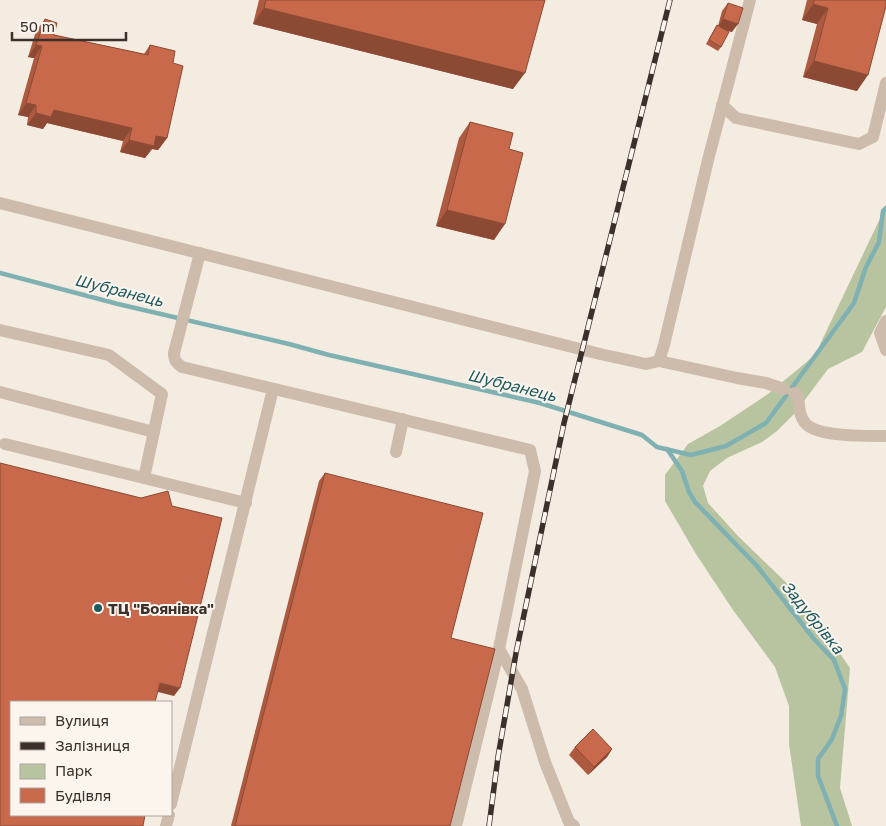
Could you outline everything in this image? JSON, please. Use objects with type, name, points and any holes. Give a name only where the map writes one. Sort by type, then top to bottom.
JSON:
[{"type":"street","points":[[659,361],[708,160],[750,0]]},
{"type":"street","points":[[718,122],[736,118],[859,144],[872,137],[886,84]]},
{"type":"street","points":[[722,105],[736,118]]},
{"type":"street","points":[[0,203],[600,354],[646,364],[659,361],[737,378],[766,382],[798,395],[800,416],[807,425],[822,432],[886,436]]},
{"type":"street","points":[[200,253],[176,342],[174,358],[177,364],[182,367],[530,450],[535,471],[499,649],[456,826]]},
{"type":"street","points":[[886,321],[880,334],[886,350]]},
{"type":"street","points":[[0,330],[109,355],[162,394],[144,478]]},
{"type":"street","points":[[172,800],[246,503],[272,389]]},
{"type":"street","points":[[0,392],[154,432]]},
{"type":"street","points":[[396,452],[403,419]]},
{"type":"street","points":[[4,444],[246,503]]},
{"type":"street","points":[[499,649],[522,690],[545,762],[569,822],[574,826]]},
{"type":"green space","points":[[886,206],[886,307],[862,352],[828,369],[795,413],[777,431],[762,442],[727,458],[710,471],[703,486],[708,503],[738,536],[801,597],[850,668],[840,788],[852,826],[801,826],[789,744],[789,706],[775,667],[733,610],[696,554],[665,501],[665,475],[688,444],[720,426],[768,394],[815,355]]},
{"type":"building","points":[[266,0],[545,0],[525,73],[264,8]]},
{"type":"building","points":[[814,0],[886,0],[868,75],[814,61],[828,8],[813,4]]},
{"type":"building","points":[[728,3],[743,8],[738,24],[723,19]]},
{"type":"building","points":[[45,19],[57,23],[54,35],[148,55],[150,45],[175,51],[173,63],[183,66],[167,138],[156,136],[154,146],[129,140],[132,128],[54,110],[51,117],[36,113],[36,105],[26,103],[42,46],[36,45]]},
{"type":"building","points":[[717,25],[729,32],[721,47],[709,40]]},
{"type":"building","points":[[470,122],[513,133],[509,149],[523,153],[505,224],[447,210]]},
{"type":"building","name":"ТЦ \"Боянівка\"","points":[[0,463],[141,498],[168,491],[172,506],[222,518],[180,688],[160,683],[155,701],[10,701],[10,816],[145,816],[143,826],[0,826]]},
{"type":"building","points":[[325,473],[483,513],[451,638],[495,649],[450,826],[235,826]]},
{"type":"building","points":[[593,729],[612,749],[594,767],[575,747]]},
{"type":"waterway","name":"Шубранець","points":[[0,273],[118,304],[329,355],[540,403],[642,435],[657,447],[691,455],[726,446],[766,423],[854,303],[866,267],[879,242],[883,211],[886,208]]},
{"type":"waterway","name":"Задубрівка","points":[[667,449],[682,471],[689,492],[695,502],[757,566],[814,639],[834,660],[845,689],[841,716],[832,739],[818,759],[818,776],[837,826]]},
{"type":"railway","points":[[489,826],[498,757],[516,653],[564,423],[670,0]]},
{"type":"place","name":"ТЦ \"Боянівка\"","points":[[98,608]]}]
